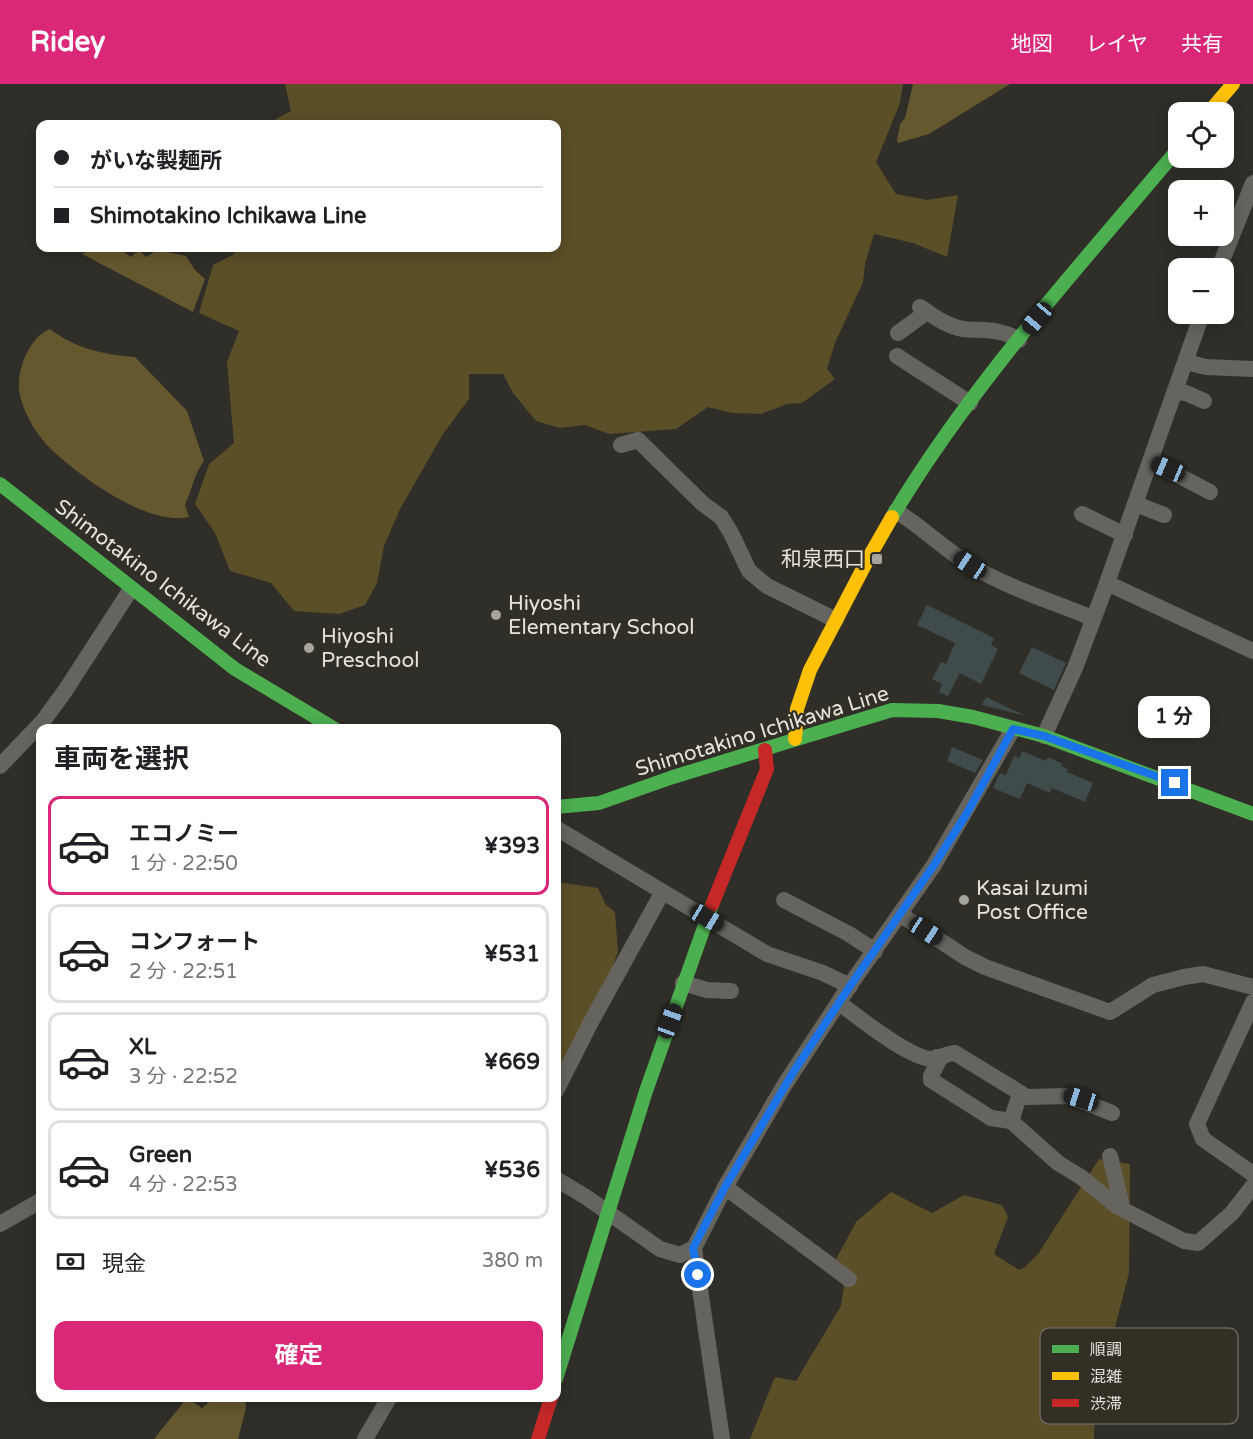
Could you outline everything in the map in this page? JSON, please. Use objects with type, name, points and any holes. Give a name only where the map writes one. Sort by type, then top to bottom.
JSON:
[{"type":"street","points":[[1218,102],[1233,84]]},
{"type":"street","points":[[795,739],[797,709],[810,670],[920,471],[1019,340],[1168,161]]},
{"type":"street","points":[[1223,258],[1253,183]]},
{"type":"street","points":[[898,333],[924,310],[945,324],[964,329],[1002,331],[1019,340]]},
{"type":"street","points":[[1044,736],[1075,668],[1107,583],[1199,324]]},
{"type":"street","points":[[897,356],[970,403]]},
{"type":"street","points":[[1186,362],[1206,368],[1253,369]]},
{"type":"street","points":[[1176,392],[1186,393],[1204,401]]},
{"type":"street","points":[[621,445],[638,440],[689,490],[721,517],[749,571],[767,585],[836,620]]},
{"type":"street","points":[[1151,461],[1210,492]]},
{"type":"street","name":"Shimotakino Ichikawa Line","points":[[0,484],[235,669],[327,724]]},
{"type":"street","points":[[1136,504],[1164,515]]},
{"type":"street","points":[[896,511],[913,521],[952,554],[989,576],[1092,618]]},
{"type":"street","points":[[1082,514],[1125,535]]},
{"type":"street","points":[[1107,583],[1253,651]]},
{"type":"street","points":[[40,724],[65,691],[131,589]]},
{"type":"street","name":"Shimotakino Ichikawa Line","points":[[561,807],[599,803],[673,777],[892,710],[938,711],[973,717],[1044,736],[1253,813]]},
{"type":"street","points":[[0,766],[36,728]]},
{"type":"street","points":[[561,1182],[660,1249],[680,1255],[693,1248],[725,1187],[785,1084],[850,986],[901,915],[967,813],[1013,729]]},
{"type":"street","points":[[561,1363],[607,1212],[683,983],[767,768],[765,750]]},
{"type":"street","points":[[561,831],[766,954],[850,986]]},
{"type":"street","points":[[561,1081],[662,893]]},
{"type":"street","points":[[784,900],[849,934],[875,951]]},
{"type":"street","points":[[901,915],[965,957],[985,967],[1110,1012],[1153,985],[1184,977],[1203,974],[1252,989],[1197,1124],[1203,1139],[1253,1174]]},
{"type":"street","points":[[683,983],[707,990],[731,991]]},
{"type":"street","points":[[839,1003],[912,1053],[932,1059],[949,1053],[962,1056],[1027,1097],[1070,1095],[1112,1113]]},
{"type":"street","points":[[937,1058],[939,1060],[931,1080],[991,1118],[1011,1121],[1058,1163],[1081,1177],[1118,1207],[1184,1241],[1198,1243],[1232,1213],[1253,1186]]},
{"type":"street","points":[[1011,1121],[1020,1094]]},
{"type":"street","points":[[1110,1156],[1121,1202],[1118,1207]]},
{"type":"street","points":[[725,1187],[849,1279]]},
{"type":"street","points":[[0,1224],[36,1203]]},
{"type":"street","points":[[693,1248],[722,1439]]},
{"type":"street","points":[[366,1439],[387,1402]]},
{"type":"street","points":[[538,1439],[550,1402]]},
{"type":"shaded area","points":[[285,84],[903,84],[900,103],[876,162],[896,194],[927,200],[958,195],[947,257],[913,243],[874,234],[865,264],[863,282],[835,343],[827,369],[835,379],[802,403],[787,404],[761,414],[732,413],[708,407],[676,429],[609,434],[585,425],[560,428],[536,421],[513,393],[503,374],[469,374],[469,399],[443,434],[400,509],[384,546],[377,583],[365,605],[339,614],[294,611],[271,583],[230,571],[215,533],[195,504],[209,464],[234,443],[227,362],[239,331],[199,313],[213,265],[235,252],[561,252],[561,120],[274,120],[291,111]]},
{"type":"shaded area","points":[[913,84],[1010,84],[929,134],[898,143],[900,124],[905,118]]},
{"type":"shaded area","points":[[86,252],[124,252],[131,257],[137,252],[141,252],[146,257],[155,252],[167,252],[186,256],[195,270],[205,279],[193,312],[82,254]]},
{"type":"shaded area","points":[[50,329],[80,346],[135,357],[187,411],[204,461],[195,477],[185,505],[189,517],[172,518],[153,514],[112,495],[58,456],[38,434],[22,401],[19,377],[31,345],[41,334]]},
{"type":"shaded area","points":[[561,883],[598,888],[606,905],[615,912],[618,952],[602,995],[561,1077]]},
{"type":"shaded area","points":[[1099,1159],[1130,1164],[1129,1273],[1115,1328],[1040,1328],[1040,1424],[1094,1424],[1094,1439],[750,1439],[775,1377],[796,1381],[841,1306],[845,1278],[834,1263],[856,1222],[891,1192],[932,1213],[964,1195],[1002,1205],[1008,1217],[994,1254],[1019,1270],[1038,1254]]},
{"type":"shaded area","points":[[184,1402],[193,1402],[202,1408],[209,1402],[245,1402],[238,1439],[154,1439]]},
{"type":"building","points":[[927,605],[994,638],[991,645],[998,649],[981,684],[960,673],[948,696],[939,692],[942,684],[932,679],[941,662],[946,664],[955,643],[917,625]]},
{"type":"building","points":[[1032,647],[1066,663],[1054,690],[1019,673]]},
{"type":"building","points":[[986,697],[1026,716],[982,705]]},
{"type":"building","points":[[952,747],[983,760],[975,773],[947,761]]},
{"type":"building","points":[[1022,751],[1046,761],[1048,757],[1063,764],[1061,766],[1068,769],[1067,772],[1093,783],[1085,802],[1052,788],[1050,793],[1027,783],[1020,799],[993,788],[1000,773],[1006,775],[1014,756],[1020,758]]},
{"type":"traffic: fast","points":[[892,517],[923,468],[992,373],[1065,282],[1168,161]]},
{"type":"traffic: fast","points":[[0,484],[235,669],[327,724]]},
{"type":"traffic: fast","points":[[561,807],[599,803],[673,777],[892,710],[938,711],[973,717],[1044,736],[1253,814]]},
{"type":"traffic: fast","points":[[561,1363],[646,1091],[712,905]]},
{"type":"traffic: slow","points":[[1218,102],[1233,84]]},
{"type":"traffic: slow","points":[[795,739],[797,709],[810,670],[892,517]]},
{"type":"traffic: jam","points":[[712,905],[767,769],[765,750]]},
{"type":"traffic: jam","points":[[538,1439],[550,1402]]},
{"type":"place","name":"和泉西口","points":[[877,559]]},
{"type":"place","name":"Hiyoshi Elementary School","points":[[496,615]]},
{"type":"place","name":"Hiyoshi Preschool","points":[[309,648]]},
{"type":"place","name":"Kasai Izumi Post Office","points":[[964,900]]},
{"type":"route","points":[[698,1275],[693,1248],[725,1187],[785,1084],[850,986],[901,915],[967,813],[1013,729],[1044,736],[1175,783]]}]
